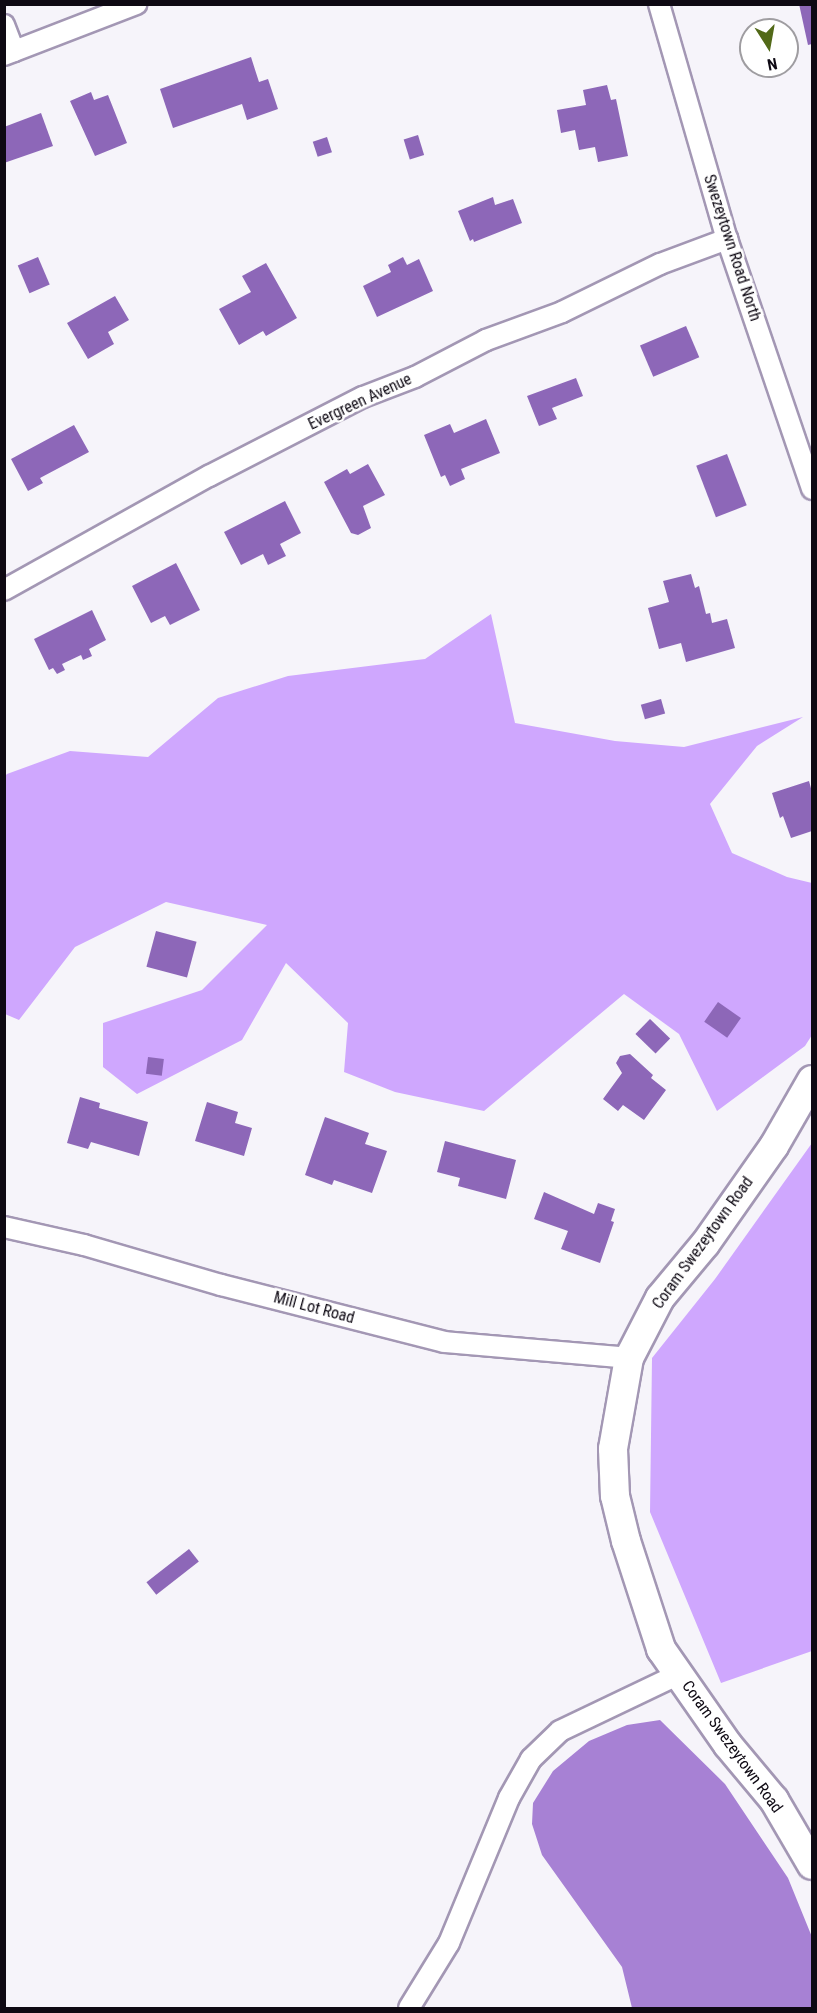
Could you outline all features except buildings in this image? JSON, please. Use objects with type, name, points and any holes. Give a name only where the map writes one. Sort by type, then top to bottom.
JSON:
[{"type":"street","points":[[4,25],[9,53],[136,4]]},
{"type":"street","name":"Swezeytown Road North","points":[[659,4],[727,239],[813,489]]},
{"type":"street","name":"Evergreen Avenue","points":[[4,590],[209,476],[363,397],[414,377],[486,340],[562,312],[660,264],[727,239]]},
{"type":"street","name":"Coram Swezeytown Road","points":[[813,1080],[774,1146],[705,1244],[660,1298],[629,1358],[613,1449],[615,1496],[626,1541],[661,1649],[728,1745],[774,1800],[813,1865]]},
{"type":"street","name":"Mill Lot Road","points":[[4,1227],[84,1245],[221,1285],[434,1340],[483,1347],[629,1358]]},
{"type":"street","points":[[409,2008],[449,1943],[509,1798],[531,1759],[560,1731],[679,1674]]},
{"type":"shaded area","points":[[491,614],[515,723],[615,741],[684,747],[803,717],[757,746],[710,804],[732,853],[787,877],[812,883],[812,1035],[805,1046],[717,1111],[679,1034],[624,994],[484,1111],[395,1092],[344,1072],[348,1023],[286,963],[242,1040],[137,1094],[103,1067],[103,1023],[202,990],[267,925],[166,902],[75,947],[19,1020],[5,1014],[4,777],[7,774],[70,751],[148,757],[218,698],[288,676],[425,659]]},
{"type":"shaded area","points":[[812,1143],[812,1651],[721,1683],[650,1512],[652,1358],[715,1279]]},
{"type":"shaded area","points":[[660,1720],[725,1784],[788,1878],[812,1937],[812,2008],[632,2008],[622,1967],[542,1855],[532,1824],[533,1803],[553,1771],[589,1741],[627,1725]]}]
